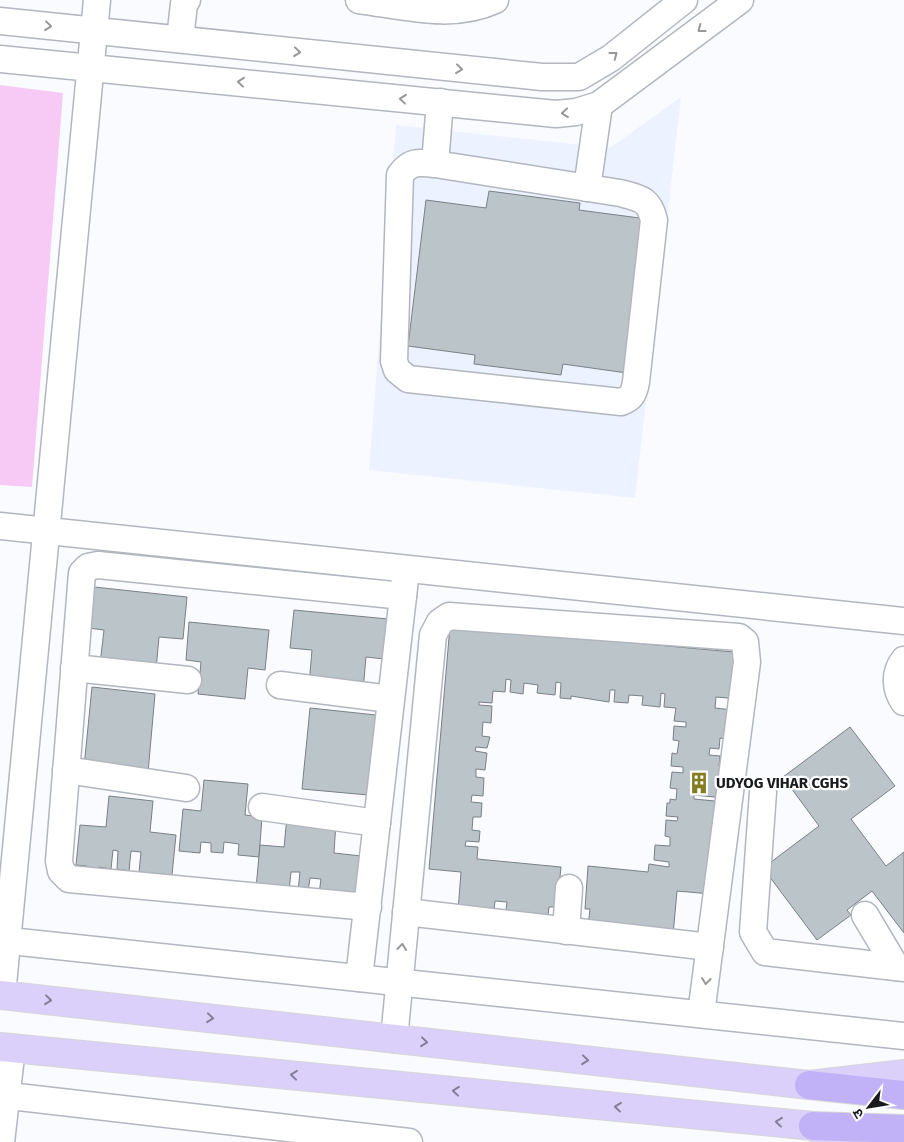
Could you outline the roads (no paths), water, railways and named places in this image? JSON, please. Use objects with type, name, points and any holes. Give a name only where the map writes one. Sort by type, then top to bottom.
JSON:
[{"type":"highway","points":[[809,1085],[904,1095]]},
{"type":"highway","points":[[813,1126],[904,1129]]},
{"type":"main road","points":[[1,995],[809,1085],[904,1074]]},
{"type":"main road","points":[[6,1047],[813,1126],[841,1142]]},
{"type":"street","points":[[1,995],[3,940],[46,531],[97,0]]},
{"type":"street","points":[[180,39],[184,4],[187,0]]},
{"type":"street","points":[[360,0],[449,12],[467,10],[495,0]]},
{"type":"street","points":[[0,21],[542,77],[579,77],[611,58],[684,0]]},
{"type":"street","points":[[0,59],[556,114],[576,112],[599,105],[740,0]]},
{"type":"street","points":[[435,164],[440,102]]},
{"type":"street","points":[[587,188],[599,105]]},
{"type":"street","points":[[414,162],[435,164],[639,197],[651,206],[654,220],[635,392],[629,398],[621,402],[408,380],[397,370],[394,361],[400,175],[406,167],[414,162]]},
{"type":"street","points":[[0,526],[904,621]]},
{"type":"street","points":[[368,907],[69,880],[61,871],[59,862],[82,573],[88,567],[98,565],[403,596]]},
{"type":"street","points":[[360,978],[406,569]]},
{"type":"street","points":[[394,1039],[433,635],[440,622],[449,616],[739,637],[745,642],[747,662],[702,1014]]},
{"type":"street","points":[[904,660],[898,670],[897,687],[904,702]]},
{"type":"street","points":[[74,668],[188,680]]},
{"type":"street","points":[[280,684],[390,699]]},
{"type":"street","points":[[66,770],[186,788]]},
{"type":"street","points":[[763,792],[753,932],[765,952],[900,968]]},
{"type":"street","points":[[262,807],[377,823]]},
{"type":"street","points":[[566,931],[569,888]]},
{"type":"street","points":[[406,912],[710,948]]},
{"type":"street","points":[[865,915],[900,968]]},
{"type":"street","points":[[3,940],[904,1036]]},
{"type":"street","points":[[1,1142],[6,1047]]},
{"type":"street","points":[[3,1096],[266,1134],[410,1142]]},
{"type":"place","name":"UDYOG VIHAR CGHS","points":[[699,783]]}]
